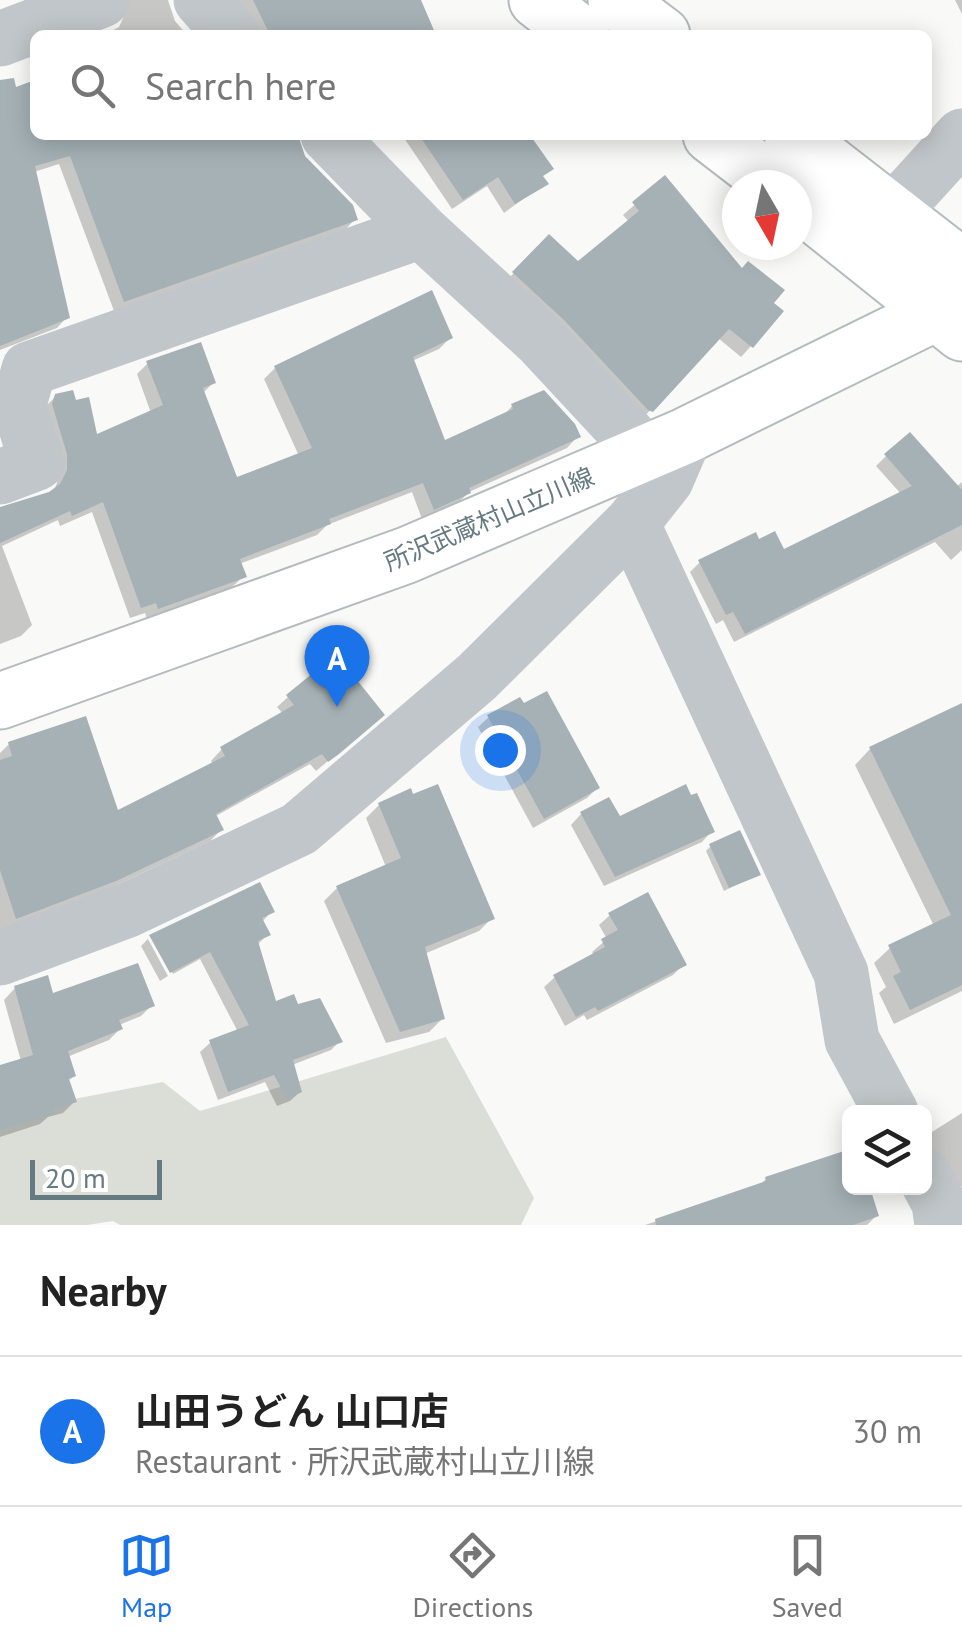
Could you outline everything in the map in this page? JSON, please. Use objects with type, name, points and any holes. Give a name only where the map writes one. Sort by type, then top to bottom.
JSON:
[{"type":"main road","points":[[537,0],[576,30]]},
{"type":"main road","points":[[616,0],[655,30]]},
{"type":"main road","points":[[718,140],[756,170]]},
{"type":"main road","points":[[799,140],[962,266]]},
{"type":"main road","points":[[812,212],[954,316]]},
{"type":"main road","name":"所沢武蔵村山立川線","points":[[0,701],[407,555],[954,316]]},
{"type":"street","points":[[0,39],[102,0]]},
{"type":"street","points":[[201,0],[228,30]]},
{"type":"street","points":[[893,212],[962,136]]},
{"type":"street","points":[[0,958],[128,910],[299,828],[477,677],[632,522],[666,480],[665,445],[420,232],[333,140]]},
{"type":"street","points":[[0,477],[37,463],[19,405],[29,368],[420,232]]},
{"type":"street","points":[[632,522],[841,973],[852,1040],[887,1105]]},
{"type":"street","points":[[932,1190],[940,1203],[942,1225]]},
{"type":"shaded area","points":[[446,1037],[534,1198],[521,1225],[120,1225],[113,1221],[87,1225],[0,1225],[0,1113],[163,1082],[200,1111]]},
{"type":"building","points":[[253,0],[421,0],[434,30],[268,30]]},
{"type":"building","points":[[14,78],[16,87],[30,82],[30,140],[300,140],[305,156],[353,205],[358,220],[124,302],[70,156],[35,166],[70,318],[0,346],[0,80]]},
{"type":"building","points":[[422,140],[534,140],[554,169],[543,176],[549,184],[515,204],[498,177],[463,200]]},
{"type":"building","points":[[665,175],[722,244],[722,260],[735,260],[742,268],[748,261],[785,290],[774,303],[784,311],[753,348],[729,329],[653,412],[512,272],[549,234],[578,261],[639,211],[632,202]]},
{"type":"building","points":[[432,290],[453,338],[413,357],[445,440],[544,390],[575,424],[581,437],[469,488],[471,493],[434,510],[423,483],[329,519],[331,524],[240,559],[247,577],[158,609],[156,603],[141,608],[103,502],[72,516],[70,511],[0,543],[0,507],[49,492],[60,484],[67,470],[67,454],[52,404],[55,394],[73,390],[76,400],[89,397],[97,434],[163,405],[146,361],[201,342],[216,383],[203,388],[237,477],[312,448],[274,366]]},
{"type":"building","points":[[910,432],[962,490],[962,525],[745,634],[733,612],[726,615],[698,560],[756,532],[759,539],[775,531],[784,549],[912,486],[884,454]]},
{"type":"building","points":[[329,660],[350,686],[357,680],[385,715],[339,754],[328,762],[322,754],[216,814],[224,830],[116,881],[16,919],[0,870],[0,760],[12,756],[8,742],[86,716],[118,810],[225,756],[220,747],[294,705],[286,695]]},
{"type":"building","points":[[547,691],[600,788],[544,819],[487,715],[520,697],[524,703]]},
{"type":"building","points":[[962,703],[962,985],[910,1010],[893,976],[901,972],[888,945],[951,915],[869,747]]},
{"type":"building","points":[[438,784],[495,919],[425,947],[445,1019],[400,1032],[336,886],[401,858],[378,803],[411,788],[413,794]]},
{"type":"building","points":[[686,784],[691,795],[697,793],[715,832],[615,877],[580,812],[609,797],[620,816]]},
{"type":"building","points":[[740,830],[761,875],[729,888],[709,844]]},
{"type":"building","points":[[260,882],[275,912],[262,918],[271,935],[258,941],[276,1001],[294,994],[298,1004],[320,998],[343,1042],[293,1060],[302,1092],[287,1099],[274,1075],[228,1092],[209,1040],[249,1025],[210,952],[170,973],[149,935]]},
{"type":"building","points":[[648,892],[687,965],[598,1011],[595,1007],[576,1017],[553,975],[605,947],[601,939],[618,930],[608,913]]},
{"type":"building","points":[[138,963],[155,1006],[119,1020],[123,1029],[68,1051],[76,1076],[69,1079],[77,1102],[53,1109],[54,1114],[0,1130],[0,1065],[33,1055],[14,986],[48,975],[53,993]]},
{"type":"building","points":[[842,1152],[842,1195],[872,1195],[879,1216],[853,1225],[656,1225],[655,1219],[766,1181],[765,1177]]},
{"type":"place","name":"山田うどん 山口店","points":[[337,707]]}]
